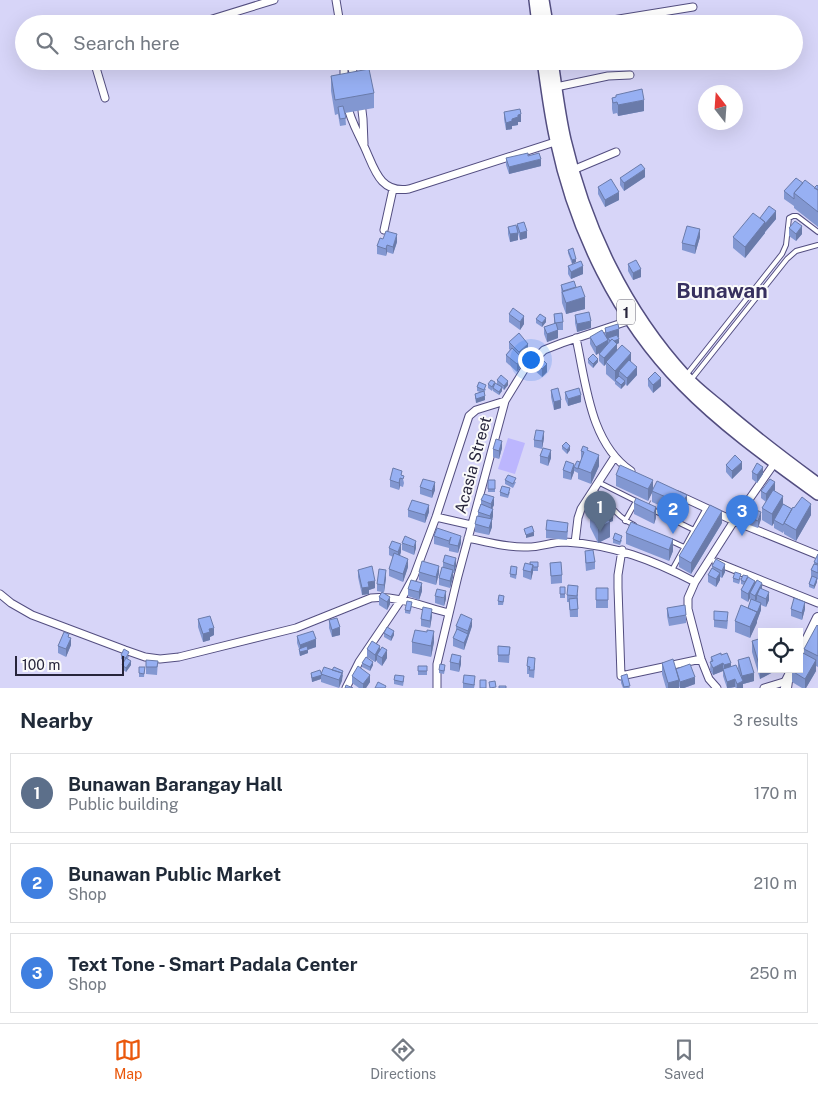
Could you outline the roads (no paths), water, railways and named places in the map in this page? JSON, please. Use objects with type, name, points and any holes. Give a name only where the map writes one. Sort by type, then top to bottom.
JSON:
[{"type":"highway","points":[[535,0],[537,15]]},
{"type":"highway","points":[[543,0],[546,15]]},
{"type":"highway","name":"1","points":[[545,70],[577,214],[592,251],[609,284],[638,325],[685,382],[732,429],[818,484]]},
{"type":"highway","name":"1","points":[[553,70],[560,140],[601,246],[622,286],[638,325]]},
{"type":"highway","name":"1","points":[[777,459],[818,494]]},
{"type":"main road","points":[[803,649],[818,618]]},
{"type":"street","points":[[225,15],[274,0]]},
{"type":"street","points":[[336,0],[338,15]]},
{"type":"street","points":[[640,15],[693,6]]},
{"type":"street","points":[[97,70],[105,98]]},
{"type":"street","points":[[344,70],[345,88]]},
{"type":"street","points":[[352,70],[358,86]]},
{"type":"street","points":[[556,87],[608,76],[630,75]]},
{"type":"street","points":[[359,94],[363,119],[364,145]]},
{"type":"street","points":[[346,96],[352,121],[370,162],[379,177],[386,185],[393,189],[409,189],[560,140]]},
{"type":"street","points":[[573,170],[616,152]]},
{"type":"street","points":[[384,230],[393,189]]},
{"type":"street","name":"Acasia Street","points":[[437,688],[437,664],[449,613],[505,401],[517,380],[537,356],[552,346],[576,338],[638,325]]},
{"type":"street","points":[[576,338],[594,417],[600,432],[614,458],[639,476]]},
{"type":"street","points":[[346,688],[359,662],[401,600],[414,576],[436,517],[469,416],[476,410],[505,401]]},
{"type":"street","points":[[575,543],[578,518],[586,500],[614,458]]},
{"type":"street","points":[[717,688],[709,679],[701,659],[688,609],[688,598],[734,521],[777,459]]},
{"type":"street","points":[[674,493],[734,521],[818,555]]},
{"type":"street","points":[[436,517],[471,525]]},
{"type":"street","points":[[468,538],[514,546],[531,547],[545,543],[575,543],[622,550],[638,555],[696,582]]},
{"type":"street","points":[[622,550],[618,581],[621,676],[701,659]]},
{"type":"street","points":[[710,560],[818,603]]},
{"type":"street","points":[[0,594],[10,603],[32,615],[125,650],[160,659],[179,657],[296,628],[371,598],[379,597],[401,600],[449,613]]},
{"type":"street","points":[[764,688],[786,684]]},
{"type":"lane","points":[[685,382],[746,299],[782,254],[786,245],[788,220],[791,216],[797,216],[818,232]]},
{"type":"lane","points":[[685,382],[787,258],[796,251],[818,245]]},
{"type":"lane","points":[[782,254],[787,258]]},
{"type":"lane","points":[[765,274],[771,278]]},
{"type":"lane","points":[[746,299],[751,303]]},
{"type":"lane","points":[[598,482],[642,504]]},
{"type":"lane","points":[[593,490],[602,496],[616,513],[626,521],[642,528]]},
{"type":"lane","points":[[626,521],[636,501]]},
{"type":"lane","points":[[648,507],[694,530]]},
{"type":"lane","points":[[672,570],[706,508]]},
{"type":"lane","points":[[668,539],[684,547]]},
{"type":"place","name":"Bunawan Barangay Hall","points":[[600,532]]},
{"type":"place","name":"Bunawan Public Market","points":[[673,534]]},
{"type":"place","name":"Text Tone - Smart Padala Center","points":[[742,536]]},
{"type":"district","name":"Bunawan","points":[[722,290]]}]
